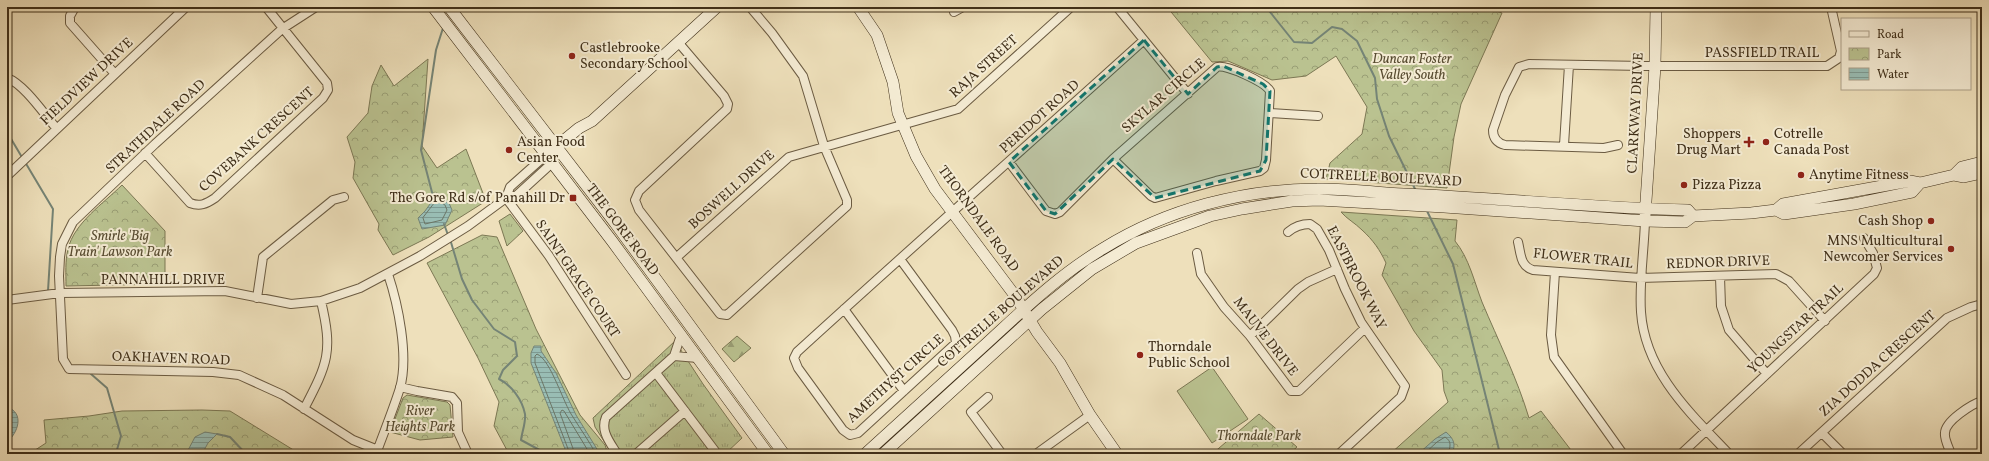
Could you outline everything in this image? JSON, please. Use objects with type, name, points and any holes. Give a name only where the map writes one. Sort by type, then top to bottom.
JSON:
[{"type":"main road","name":"THE GORE ROAD","points":[[449,7],[632,247],[784,454]]},
{"type":"main road","points":[[549,159],[584,132],[592,121],[717,7]]},
{"type":"main road","name":"THORNDALE ROAD","points":[[858,7],[877,35],[893,82],[898,113],[916,156],[935,189],[992,267],[999,273],[1024,309],[1060,363],[1090,415],[1117,454]]},
{"type":"main road","name":"CLARKWAY DRIVE","points":[[1645,221],[1655,66],[1656,7]]},
{"type":"main road","name":"THE GORE ROAD","points":[[436,10],[452,33],[622,254],[768,454]]},
{"type":"main road","name":"COTTRELLE BOULEVARD","points":[[1954,175],[1962,167],[1982,162]]},
{"type":"main road","name":"COTTRELLE BOULEVARD","points":[[865,454],[1060,278],[1113,242],[1162,219],[1205,205],[1252,194],[1292,189],[1348,189],[1444,207],[1645,221],[1685,222],[1693,216],[1751,214],[1776,210],[1783,204],[1910,181],[1920,183],[1954,175],[1964,177],[1982,173]]},
{"type":"main road","name":"COTTRELLE BOULEVARD","points":[[883,454],[1030,320],[1080,278],[1136,243],[1210,216],[1292,201],[1401,199],[1441,195],[1646,209],[1688,210],[1693,216]]},
{"type":"main road","points":[[622,254],[632,247]]},
{"type":"main road","points":[[697,356],[706,348]]},
{"type":"street","points":[[75,7],[70,16],[70,23],[115,74]]},
{"type":"street","name":"FIELDVIEW DRIVE","points":[[7,176],[186,7]]},
{"type":"street","points":[[266,7],[282,29]]},
{"type":"street","name":"STRATHDALE ROAD","points":[[60,293],[59,276],[62,244],[73,222],[145,153],[282,29],[316,7]]},
{"type":"street","points":[[678,42],[724,96],[728,104],[724,114],[636,196],[636,205],[720,314],[727,315],[846,206],[847,200],[824,146],[802,76],[772,33],[750,7]]},
{"type":"street","points":[[954,12],[963,7]]},
{"type":"street","name":"RAJA STREET","points":[[903,125],[958,109],[1071,7]]},
{"type":"street","points":[[1117,7],[1188,94]]},
{"type":"street","name":"PASSFIELD TRAIL","points":[[1564,146],[1501,144],[1495,138],[1493,130],[1505,95],[1519,67],[1529,64],[1569,66],[1827,66],[1839,58],[1841,51],[1831,7]]},
{"type":"street","name":"COVEBANK CRESCENT","points":[[145,153],[190,203],[197,206],[204,205],[215,198],[323,98],[328,90],[327,83],[324,78],[282,29]]},
{"type":"street","name":"PERIDOT ROAD","points":[[952,212],[1010,162],[1144,40]]},
{"type":"street","name":"SKYLAR CIRCLE","points":[[1010,162],[1046,211],[1055,214],[1060,212],[1112,159],[1217,67],[1223,66],[1266,86],[1271,96],[1266,164],[1262,170],[1155,198],[1151,196],[1112,159]]},
{"type":"street","points":[[1569,66],[1564,146],[1604,148],[1618,145]]},
{"type":"street","points":[[7,78],[12,80],[25,92],[56,129]]},
{"type":"street","points":[[1270,113],[1318,116]]},
{"type":"street","name":"BOSWELL DRIVE","points":[[676,257],[780,163],[796,154],[903,125]]},
{"type":"street","name":"PANNAHILL DRIVE","points":[[7,300],[60,293],[225,291],[291,304],[321,301],[360,288],[420,256],[468,226],[506,198],[517,195],[549,159]]},
{"type":"street","points":[[257,298],[263,257],[332,200],[344,197]]},
{"type":"street","name":"SAINT GRACE COURT","points":[[506,198],[549,256],[626,375]]},
{"type":"street","name":"AMETHYST CIRCLE","points":[[900,259],[952,330],[956,340],[954,345],[904,391],[856,434],[850,435],[843,430],[798,368],[794,358],[797,352],[952,212]]},
{"type":"street","points":[[1645,221],[1640,278],[1641,314],[1646,338],[1663,379],[1678,400],[1729,454]]},
{"type":"street","name":"EASTBROOK WAY","points":[[1288,232],[1295,226],[1305,224],[1314,226],[1329,250],[1336,269],[1365,328],[1403,382],[1405,391],[1401,397],[1339,454]]},
{"type":"street","name":"YOUNGSTAR TRAIL","points":[[1681,454],[1874,274],[1877,268],[1873,253],[1864,238]]},
{"type":"street","name":"FLOWER TRAIL","points":[[1518,242],[1523,264],[1527,268],[1555,272],[1640,278]]},
{"type":"street","name":"MAUVE DRIVE","points":[[1197,254],[1201,274],[1224,307],[1250,336],[1287,387],[1295,392],[1302,389],[1365,328]]},
{"type":"street","points":[[1250,336],[1298,288],[1336,269]]},
{"type":"street","points":[[1555,272],[1551,336],[1554,357],[1623,454]]},
{"type":"street","points":[[377,452],[400,387],[402,369],[401,326],[388,274]]},
{"type":"street","name":"REDNOR DRIVE","points":[[1640,278],[1720,277],[1776,274],[1789,281],[1825,321]]},
{"type":"street","points":[[1720,277],[1722,306],[1729,330],[1767,374]]},
{"type":"street","name":"OAKHAVEN ROAD","points":[[60,293],[63,359],[69,369],[213,372],[239,375],[283,395],[353,440],[377,452]]},
{"type":"street","points":[[304,409],[325,368],[328,346],[326,324],[321,301]]},
{"type":"street","name":"ZIA DODDA CRESCENT","points":[[1798,454],[1947,318],[1971,307],[1982,304]]},
{"type":"street","points":[[844,310],[904,391]]},
{"type":"street","points":[[617,454],[604,432],[602,425],[606,417],[674,356],[681,335]]},
{"type":"street","points":[[674,356],[697,356]]},
{"type":"street","points":[[656,373],[715,450],[711,454]]},
{"type":"street","points":[[400,387],[452,397],[457,403],[458,432],[468,454]]},
{"type":"street","points":[[988,397],[971,412],[1002,454]]},
{"type":"street","points":[[1951,454],[1945,433],[1946,427],[1961,413],[1974,404],[1982,401]]},
{"type":"street","points":[[636,454],[685,411]]},
{"type":"street","points":[[1036,454],[1090,415]]},
{"type":"street","points":[[1822,433],[1843,454]]},
{"type":"highlighted area","points":[[1144,40],[1188,94],[1217,67],[1223,66],[1263,84],[1270,91],[1266,160],[1260,171],[1155,198],[1113,159],[1055,214],[1046,211],[1009,162]]},
{"type":"green space","name":"Duncan Foster Valley South","points":[[1167,7],[1483,7],[1502,13],[1461,104],[1454,137],[1447,188],[1326,179],[1330,163],[1362,134],[1367,107],[1336,56],[1306,76],[1272,80],[1228,61],[1212,62]]},
{"type":"green space","points":[[428,59],[422,146],[437,168],[466,149],[486,201],[429,237],[393,255],[378,230],[379,224],[353,178],[355,162],[347,137],[368,113],[372,86],[381,65],[394,86]]},
{"type":"green space","name":"Smirle 'Big Train' Lawson Park","points":[[122,185],[165,231],[165,284],[66,286],[66,258],[71,240],[76,231],[90,214]]},
{"type":"green space","points":[[1341,212],[1457,220],[1455,241],[1468,262],[1482,302],[1519,388],[1529,418],[1541,411],[1574,454],[1390,454],[1448,402],[1444,391],[1442,370],[1414,331],[1382,275],[1386,263],[1379,249],[1366,234]]},
{"type":"green space","points":[[510,214],[523,231],[507,246],[499,221]]},
{"type":"green space","points":[[482,235],[497,237],[536,329],[580,415],[605,445],[608,454],[509,454],[494,426],[499,402],[478,358],[427,263]]},
{"type":"green space","points":[[737,336],[751,348],[734,362],[722,349]]},
{"type":"green space","points":[[675,341],[703,384],[742,438],[725,454],[612,454],[595,427],[593,418]]},
{"type":"green space","points":[[1212,367],[1248,419],[1212,443],[1177,391]]},
{"type":"green space","name":"River Heights Park","points":[[407,395],[447,402],[450,405],[453,437],[420,440],[390,432],[403,398]]},
{"type":"green space","points":[[122,411],[230,411],[300,454],[29,454],[46,443],[44,420]]},
{"type":"green space","name":"Thorndale Park","points":[[1259,414],[1297,447],[1289,454],[1212,454]]},
{"type":"water","points":[[438,193],[449,203],[452,210],[445,225],[422,229],[418,218]]},
{"type":"water","points":[[534,346],[541,346],[541,351],[556,373],[576,415],[600,454],[567,454],[531,363],[531,353]]},
{"type":"water","points":[[7,407],[13,410],[16,414],[18,423],[17,429],[7,442]]},
{"type":"water","points":[[205,432],[217,434],[208,443],[202,454],[186,454],[195,437]]},
{"type":"water","points":[[1446,432],[1454,442],[1452,454],[1418,454],[1435,439]]},
{"type":"waterway","points":[[1266,7],[1294,42],[1312,43],[1332,27],[1342,29],[1357,41],[1375,78],[1377,99],[1389,136],[1416,191]]},
{"type":"waterway","points":[[434,200],[421,150],[436,50],[443,28]]},
{"type":"waterway","points":[[7,132],[23,159]]},
{"type":"waterway","points":[[25,162],[53,209],[48,291]]},
{"type":"waterway","points":[[1427,211],[1453,264],[1500,454]]},
{"type":"waterway","points":[[444,224],[448,235]]},
{"type":"waterway","points":[[450,239],[462,279],[472,300],[494,329],[515,342],[517,356],[503,370],[499,379],[508,385],[515,393],[524,408],[525,420],[521,440],[547,454]]},
{"type":"waterway","points":[[91,374],[107,388],[121,436],[116,453]]},
{"type":"waterway","points":[[217,434],[230,437],[246,454]]},
{"type":"place","name":"Castlebrooke Secondary School","points":[[572,56]]},
{"type":"place","name":"Shoppers Drug Mart","points":[[1749,142]]},
{"type":"place","name":"Cotrelle Canada Post","points":[[1766,142]]},
{"type":"place","name":"Asian Food Center","points":[[509,150]]},
{"type":"place","name":"Anytime Fitness","points":[[1801,175]]},
{"type":"place","name":"Pizza Pizza","points":[[1684,185]]},
{"type":"place","name":"The Gore Rd s/of Panahill Dr","points":[[573,198]]},
{"type":"place","name":"Cash Shop","points":[[1931,221]]},
{"type":"place","name":"MNS Multicultural Newcomer Services","points":[[1951,249]]},
{"type":"place","name":"Thorndale Public School","points":[[1140,355]]}]
